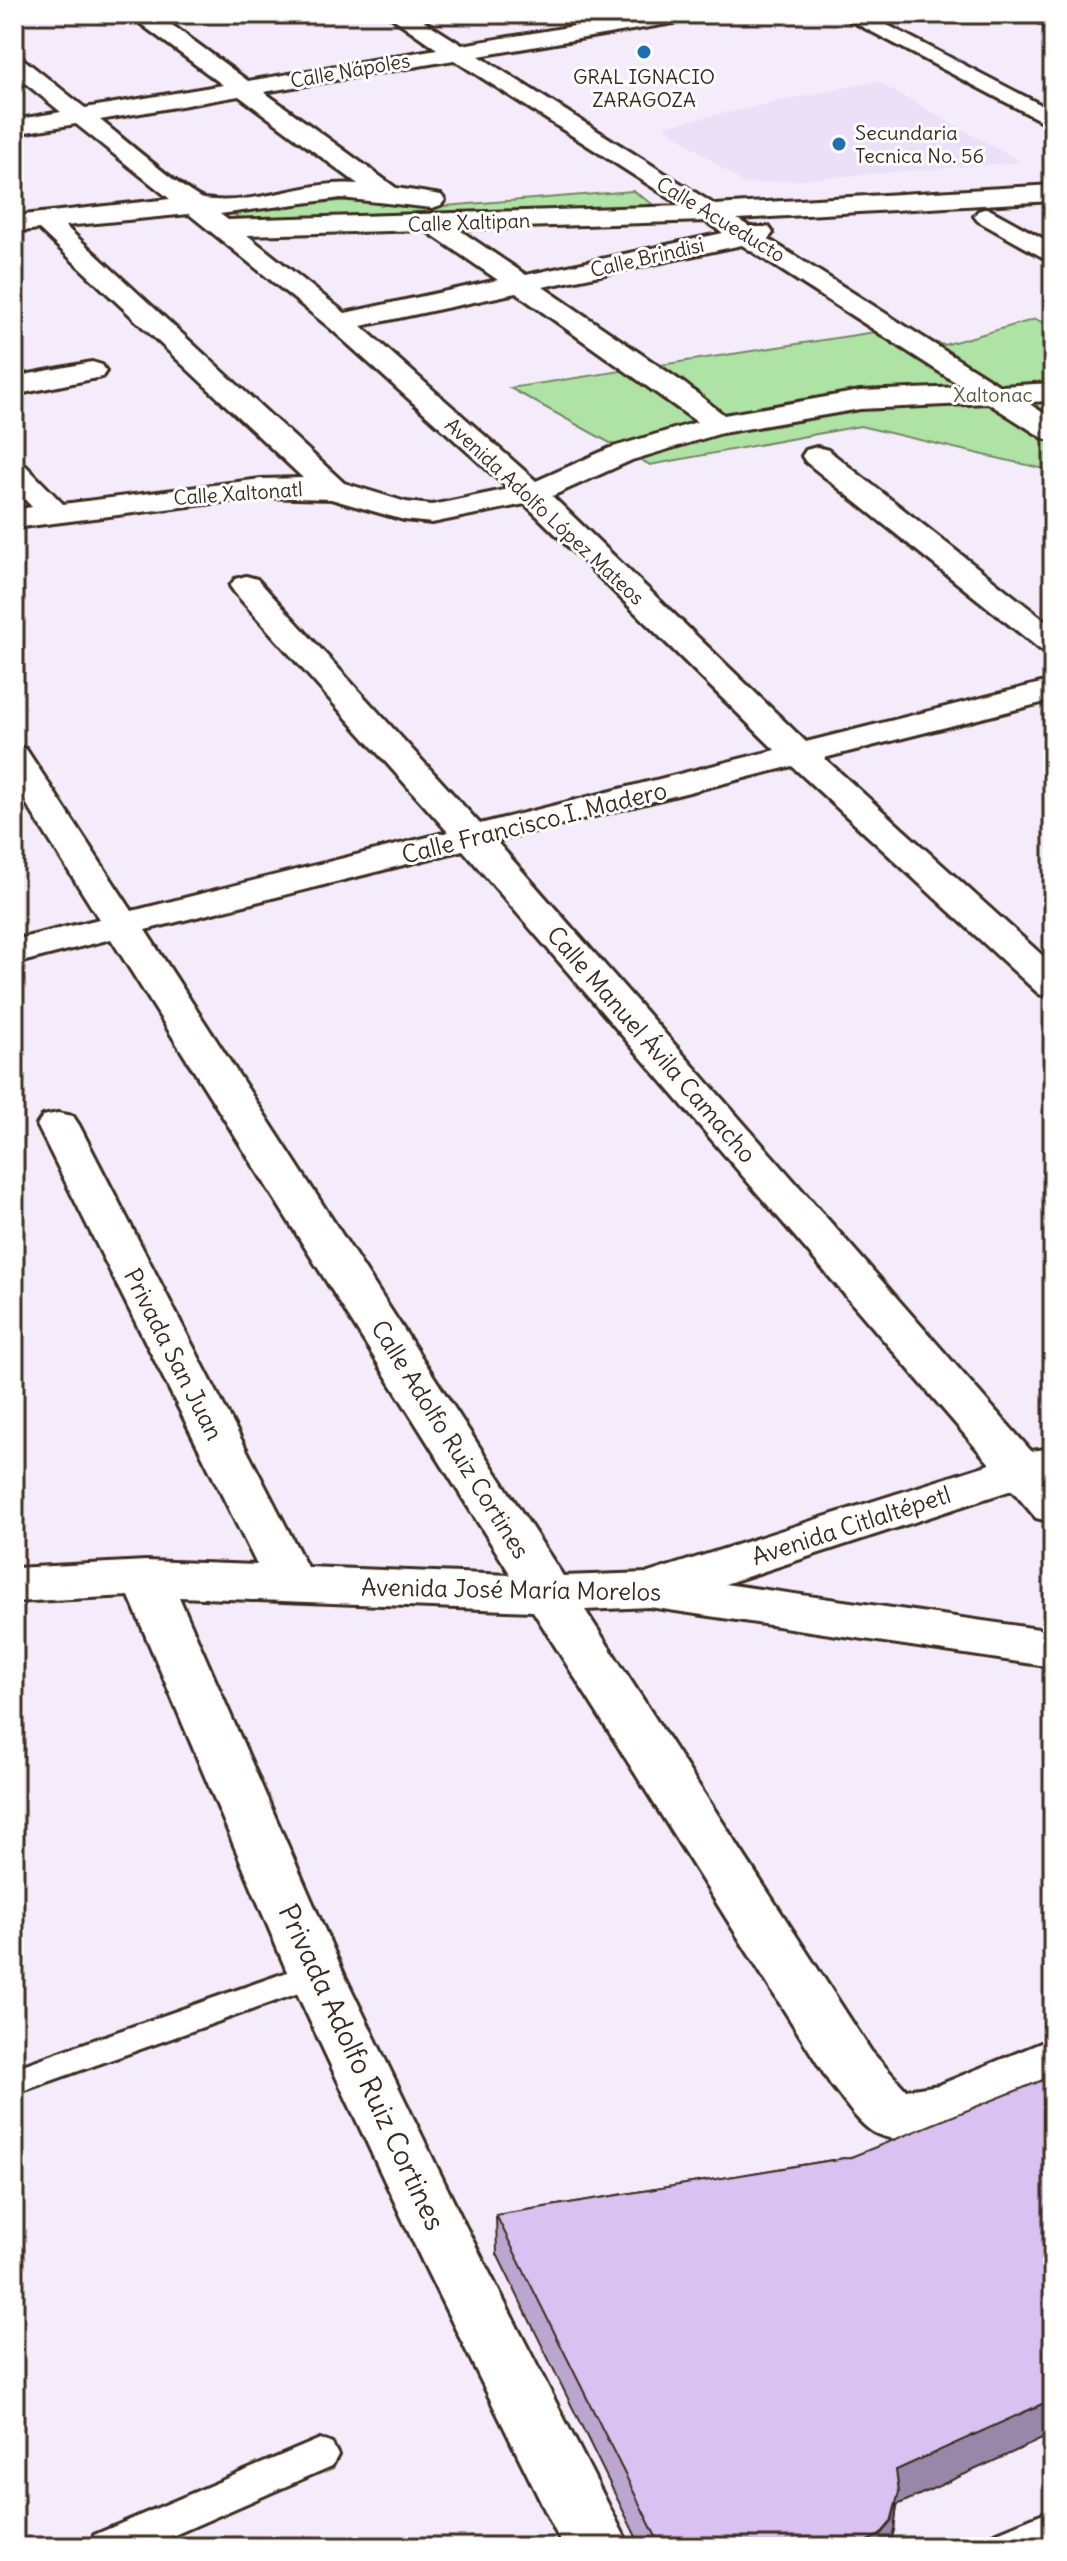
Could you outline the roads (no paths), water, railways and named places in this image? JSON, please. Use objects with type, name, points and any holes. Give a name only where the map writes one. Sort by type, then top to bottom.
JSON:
[{"type":"street","name":"Calle Acueducto","points":[[398,14],[1053,432]]},
{"type":"street","name":"Calle Nápoles","points":[[14,127],[685,14]]},
{"type":"street","points":[[849,14],[1053,120]]},
{"type":"street","points":[[1035,14],[1053,23]]},
{"type":"street","points":[[149,19],[393,198]]},
{"type":"street","name":"Avenida Adolfo López Mateos","points":[[14,63],[340,322],[521,485],[799,754],[1053,986]]},
{"type":"street","points":[[618,188],[665,185]]},
{"type":"street","points":[[14,224],[163,207],[239,206],[341,190],[433,200],[556,193]]},
{"type":"street","name":"Calle Brindisi","points":[[713,213],[1053,193]]},
{"type":"street","name":"Calle Brindisi","points":[[340,322],[747,234],[1053,209]]},
{"type":"street","name":"Calle Xaltipan","points":[[225,228],[713,213]]},
{"type":"street","points":[[987,216],[1053,255]]},
{"type":"street","points":[[45,221],[335,491]]},
{"type":"street","points":[[433,223],[675,390],[718,425]]},
{"type":"street","points":[[14,386],[92,371]]},
{"type":"street","points":[[621,454],[675,390]]},
{"type":"street","points":[[997,395],[1053,392]]},
{"type":"street","name":"Calle Xaltonatl","points":[[14,519],[285,486],[335,491],[404,511],[432,514],[718,425],[860,400],[997,395]]},
{"type":"street","points":[[817,456],[1053,643]]},
{"type":"street","points":[[14,471],[54,512]]},
{"type":"street","name":"Calle Manuel Ávila Camacho","points":[[246,586],[1038,1465],[1053,1506]]},
{"type":"street","name":"Calle Francisco I. Madero","points":[[14,952],[1053,690]]},
{"type":"street","name":"Calle Adolfo Ruiz Cortines","points":[[14,756],[851,2068],[894,2116],[945,2108],[1053,2062]]},
{"type":"street","name":"Privada San Juan","points":[[58,1125],[291,1583]]},
{"type":"street","name":"Avenida Citlaltépetl","points":[[649,1590],[1038,1465]]},
{"type":"street","name":"Avenida José María Morelos","points":[[14,1585],[146,1578],[549,1594],[649,1590],[1053,1649]]},
{"type":"street","name":"Privada Adolfo Ruiz Cortines","points":[[146,1578],[316,1974],[444,2244],[597,2547]]},
{"type":"lane","points":[[14,2081],[316,1974]]},
{"type":"lane","points":[[107,2547],[320,2455]]},
{"type":"lane","points":[[1008,2546],[1053,2526]]},
{"type":"place","name":"GRAL IGNACIO ZARAGOZA","points":[[644,52]]},
{"type":"place","name":"Secundaria Tecnica No. 56","points":[[839,144]]},
{"type":"park label","name":"Xaltonac","points":[[993,394]]}]
